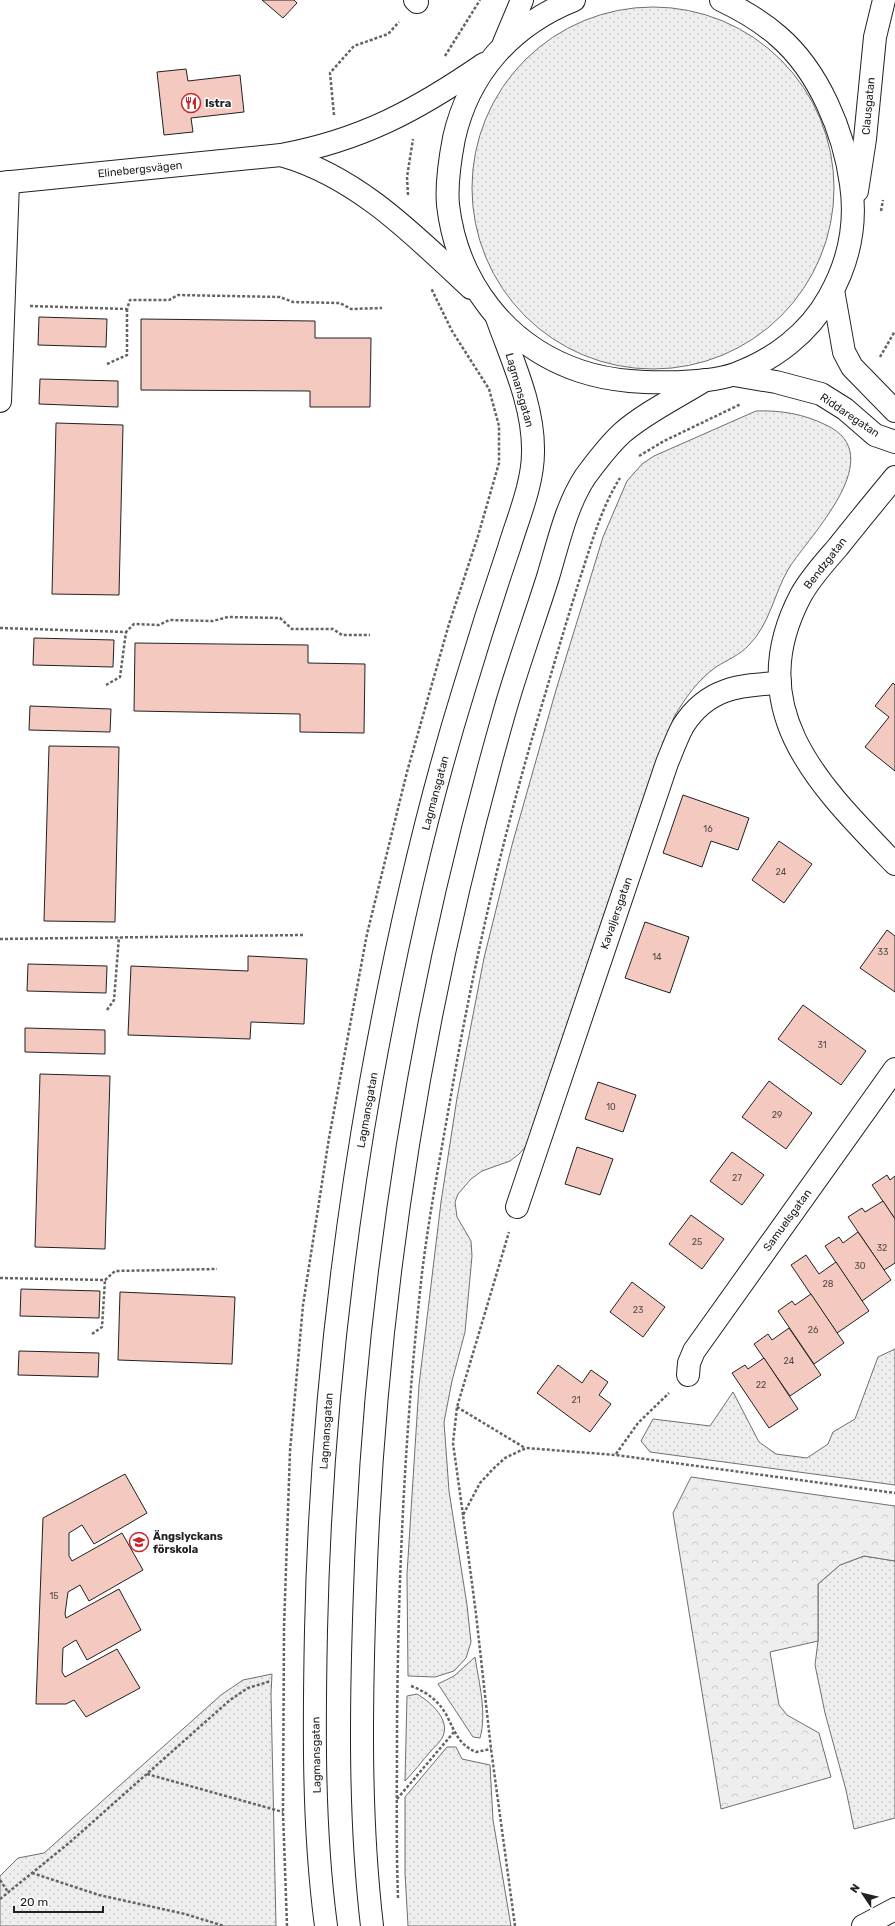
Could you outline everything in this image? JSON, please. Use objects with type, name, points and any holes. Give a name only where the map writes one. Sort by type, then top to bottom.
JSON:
[{"type":"main road","points":[[504,44],[522,0]]},
{"type":"main road","points":[[574,0],[543,15],[504,44],[488,61],[467,100],[458,119],[450,160],[448,203],[455,238],[467,271],[482,298],[497,318],[524,342],[558,362],[582,371],[628,382],[656,383],[705,380],[734,375],[766,360],[800,335],[822,309],[839,279],[850,247],[854,212],[851,182],[831,115],[818,88],[802,62],[779,37],[748,14],[721,0]]},
{"type":"main road","name":"Clausgatan","points":[[854,212],[865,139],[875,37],[884,0]]},
{"type":"main road","name":"Elinebergsvägen","points":[[4,183],[281,155],[332,143],[378,127],[412,110],[445,91],[488,61]]},
{"type":"main road","name":"Elinebergsvägen","points":[[281,155],[304,162],[330,173],[378,205],[426,246],[482,298]]},
{"type":"main road","points":[[0,401],[4,306],[4,183]]},
{"type":"main road","points":[[833,290],[844,352],[849,362],[865,382],[895,411]]},
{"type":"main road","name":"Lagmansgatan","points":[[326,1926],[318,1840],[315,1738],[315,1662],[317,1565],[331,1371],[353,1190],[391,979],[414,873],[460,701],[523,502],[533,455],[532,430],[526,404],[497,318]]},
{"type":"main road","name":"Riddaregatan","points":[[734,375],[776,382],[820,394],[845,409],[875,435],[895,442]]},
{"type":"main road","points":[[372,1926],[366,1870],[362,1662],[371,1447],[387,1286],[412,1117],[442,959],[467,853],[511,689],[577,490],[604,452],[622,433],[705,380]]},
{"type":"main road","name":"Bendzgatan","points":[[895,476],[817,572],[802,594],[789,622],[781,652],[780,684],[783,708],[792,732],[818,779],[838,805],[895,864]]},
{"type":"main road","name":"Kavaljersgatan","points":[[517,1207],[667,763],[683,727],[706,700],[729,688],[747,684],[780,684]]},
{"type":"main road","name":"Samuelsgatan","points":[[688,1375],[689,1363],[694,1351],[895,1069]]},
{"type":"main road","points":[[863,1926],[895,1909]]},
{"type":"path","points":[[334,118],[330,73],[354,46],[388,34],[416,1]]},
{"type":"path","points":[[107,364],[127,355],[127,309],[130,300],[169,300],[178,295],[280,297],[293,302],[340,302],[351,309],[382,308]]},
{"type":"path","points":[[4,306],[127,309]]},
{"type":"path","points":[[634,461],[649,449],[664,441],[741,404]]},
{"type":"path","points":[[398,1905],[397,1800],[399,1596],[406,1447],[423,1270],[440,1156],[459,1048],[480,944],[506,831],[530,742],[581,575],[605,505],[623,474]]},
{"type":"path","points":[[106,685],[120,677],[126,632],[134,624],[159,625],[169,620],[213,621],[228,617],[280,618],[292,629],[333,629],[342,635],[370,635]]},
{"type":"path","points":[[0,628],[126,632]]},
{"type":"path","points":[[0,940],[304,935]]},
{"type":"path","points":[[107,1010],[114,1000],[119,938]]},
{"type":"path","points":[[515,1926],[491,1749],[476,1614],[453,1443],[457,1407],[517,1207]]},
{"type":"path","points":[[0,1278],[105,1280],[115,1271],[217,1269]]},
{"type":"path","points":[[92,1334],[102,1327],[105,1280]]},
{"type":"path","points":[[616,1455],[638,1423],[688,1375]]},
{"type":"path","points":[[457,1407],[526,1448],[616,1455],[895,1493]]},
{"type":"path","points":[[463,1515],[480,1483],[492,1469],[505,1458],[526,1448]]},
{"type":"path","points":[[0,1899],[69,1843],[230,1700],[248,1688],[271,1681]]},
{"type":"path","points":[[411,1686],[424,1691],[432,1697],[446,1715],[454,1732],[462,1744],[476,1752],[491,1749]]},
{"type":"path","points":[[397,1800],[454,1732]]},
{"type":"path","points":[[147,1774],[283,1812]]},
{"type":"path","points":[[31,1873],[99,1895],[185,1914],[224,1926]]},
{"type":"path","points":[[0,1880],[8,1892]]},
{"type":"green space","points":[[653,7],[688,11],[722,21],[753,38],[768,48],[781,60],[793,73],[803,88],[820,119],[830,153],[834,188],[830,223],[820,257],[803,288],[793,303],[781,316],[768,328],[753,338],[722,355],[688,365],[653,369],[618,365],[584,355],[553,338],[538,328],[525,316],[513,303],[503,288],[486,257],[476,223],[472,188],[476,153],[486,119],[503,88],[513,73],[525,60],[538,48],[553,38],[584,21],[618,11]]},
{"type":"green space","points":[[756,411],[774,411],[792,414],[809,418],[826,425],[844,438],[851,455],[848,475],[840,495],[827,516],[789,568],[767,618],[756,637],[742,652],[716,667],[703,678],[688,696],[674,717],[527,1145],[510,1161],[482,1171],[471,1179],[458,1194],[455,1202],[457,1217],[471,1241],[472,1256],[465,1332],[452,1381],[444,1422],[449,1491],[467,1605],[471,1642],[466,1658],[454,1671],[435,1677],[408,1676],[407,1574],[419,1385],[441,1202],[457,1098],[484,958],[512,845],[556,690],[603,537],[627,481],[642,464],[654,456]]},
{"type":"green space","points":[[895,1349],[895,1485],[650,1452],[641,1441],[653,1419],[710,1426],[733,1392],[759,1442],[776,1454],[807,1458],[828,1444],[833,1432],[855,1419],[878,1357]]},
{"type":"green space","points":[[691,1477],[895,1506],[895,1561],[864,1556],[840,1565],[818,1584],[818,1641],[770,1652],[779,1705],[787,1715],[819,1733],[831,1777],[721,1809],[673,1513]]},
{"type":"green space","points":[[864,1556],[895,1561],[895,1818],[854,1829],[846,1790],[825,1713],[815,1665],[818,1641],[818,1584],[840,1565]]},
{"type":"green space","points":[[475,1657],[483,1708],[480,1738],[473,1737],[438,1684],[454,1676]]},
{"type":"green space","points":[[272,1674],[271,1694],[276,1926],[0,1926],[0,1876],[18,1858],[44,1853],[221,1695],[243,1680]]},
{"type":"green space","points":[[417,1694],[432,1705],[440,1715],[443,1721],[444,1733],[439,1743],[405,1781],[407,1696]]},
{"type":"green space","points":[[447,1747],[456,1747],[462,1759],[490,1765],[493,1820],[511,1926],[408,1926],[405,1873],[405,1797]]},
{"type":"building","points":[[262,0],[294,0],[297,3],[283,18]]},
{"type":"building","points":[[186,69],[188,81],[240,75],[244,112],[191,118],[193,132],[164,135],[157,72]]},
{"type":"building","points":[[39,317],[107,319],[106,347],[38,345]]},
{"type":"building","points":[[141,319],[315,321],[315,338],[371,338],[370,407],[310,407],[310,391],[141,390]]},
{"type":"building","points":[[40,379],[118,381],[118,407],[39,404]]},
{"type":"building","points":[[56,423],[123,425],[119,595],[52,594]]},
{"type":"building","points":[[34,638],[114,640],[113,667],[33,665]]},
{"type":"building","points":[[135,643],[308,645],[308,663],[365,664],[364,733],[300,732],[300,714],[134,711]]},
{"type":"building","points":[[893,683],[895,685],[895,771],[865,747],[889,717],[875,706]]},
{"type":"building","points":[[30,706],[111,709],[110,732],[29,730]]},
{"type":"building","points":[[49,746],[119,747],[115,922],[44,921]]},
{"type":"building","points":[[683,795],[749,818],[738,850],[711,841],[702,867],[663,853]]},
{"type":"building","points":[[779,841],[812,864],[784,903],[752,880]]},
{"type":"building","points":[[645,922],[689,937],[670,993],[625,978]]},
{"type":"building","points":[[887,930],[895,936],[895,992],[860,968]]},
{"type":"building","points":[[248,956],[307,959],[304,1024],[251,1022],[250,1039],[128,1035],[131,966],[248,971]]},
{"type":"building","points":[[28,964],[107,966],[106,993],[27,991]]},
{"type":"building","points":[[803,1005],[866,1051],[841,1085],[778,1039]]},
{"type":"building","points":[[25,1028],[105,1030],[105,1054],[25,1052]]},
{"type":"building","points":[[40,1074],[110,1076],[105,1249],[35,1247]]},
{"type":"building","points":[[769,1081],[812,1113],[786,1149],[742,1117]]},
{"type":"building","points":[[598,1082],[636,1095],[623,1132],[585,1119]]},
{"type":"building","points":[[577,1147],[613,1159],[600,1195],[565,1184]]},
{"type":"building","points":[[732,1152],[764,1175],[742,1205],[710,1181]]},
{"type":"building","points":[[887,1175],[890,1180],[895,1176],[895,1219],[872,1185]]},
{"type":"building","points":[[883,1201],[895,1219],[895,1263],[884,1270],[848,1217],[862,1208],[865,1212]]},
{"type":"building","points":[[691,1215],[724,1239],[702,1269],[669,1244]]},
{"type":"building","points":[[858,1232],[891,1280],[862,1301],[825,1246],[839,1237],[843,1243]]},
{"type":"building","points":[[806,1255],[819,1274],[836,1262],[869,1311],[837,1333],[791,1265]]},
{"type":"building","points":[[632,1282],[665,1307],[643,1337],[610,1312]]},
{"type":"building","points":[[21,1289],[100,1291],[99,1318],[20,1316]]},
{"type":"building","points":[[120,1292],[235,1297],[232,1364],[118,1360]]},
{"type":"building","points":[[811,1294],[844,1343],[814,1364],[778,1311],[792,1301],[795,1305]]},
{"type":"building","points":[[789,1328],[821,1375],[790,1396],[754,1344],[768,1334],[772,1340]]},
{"type":"building","points":[[19,1351],[99,1353],[98,1377],[18,1375]]},
{"type":"building","points":[[764,1358],[798,1409],[769,1428],[732,1373],[745,1365],[748,1369]]},
{"type":"building","points":[[558,1365],[582,1383],[591,1370],[608,1382],[599,1395],[611,1404],[590,1432],[537,1393]]},
{"type":"building","points":[[125,1474],[147,1513],[94,1544],[82,1525],[69,1533],[69,1556],[72,1561],[122,1533],[143,1570],[89,1601],[80,1585],[68,1592],[65,1614],[66,1618],[119,1589],[141,1630],[87,1660],[76,1640],[63,1648],[62,1672],[65,1677],[117,1649],[140,1688],[86,1717],[74,1700],[66,1704],[36,1704],[43,1518]]},
{"type":"place","name":"Istra","points":[[191,103]]},
{"type":"place","name":"Ängslyckans förskola","points":[[139,1542]]}]
